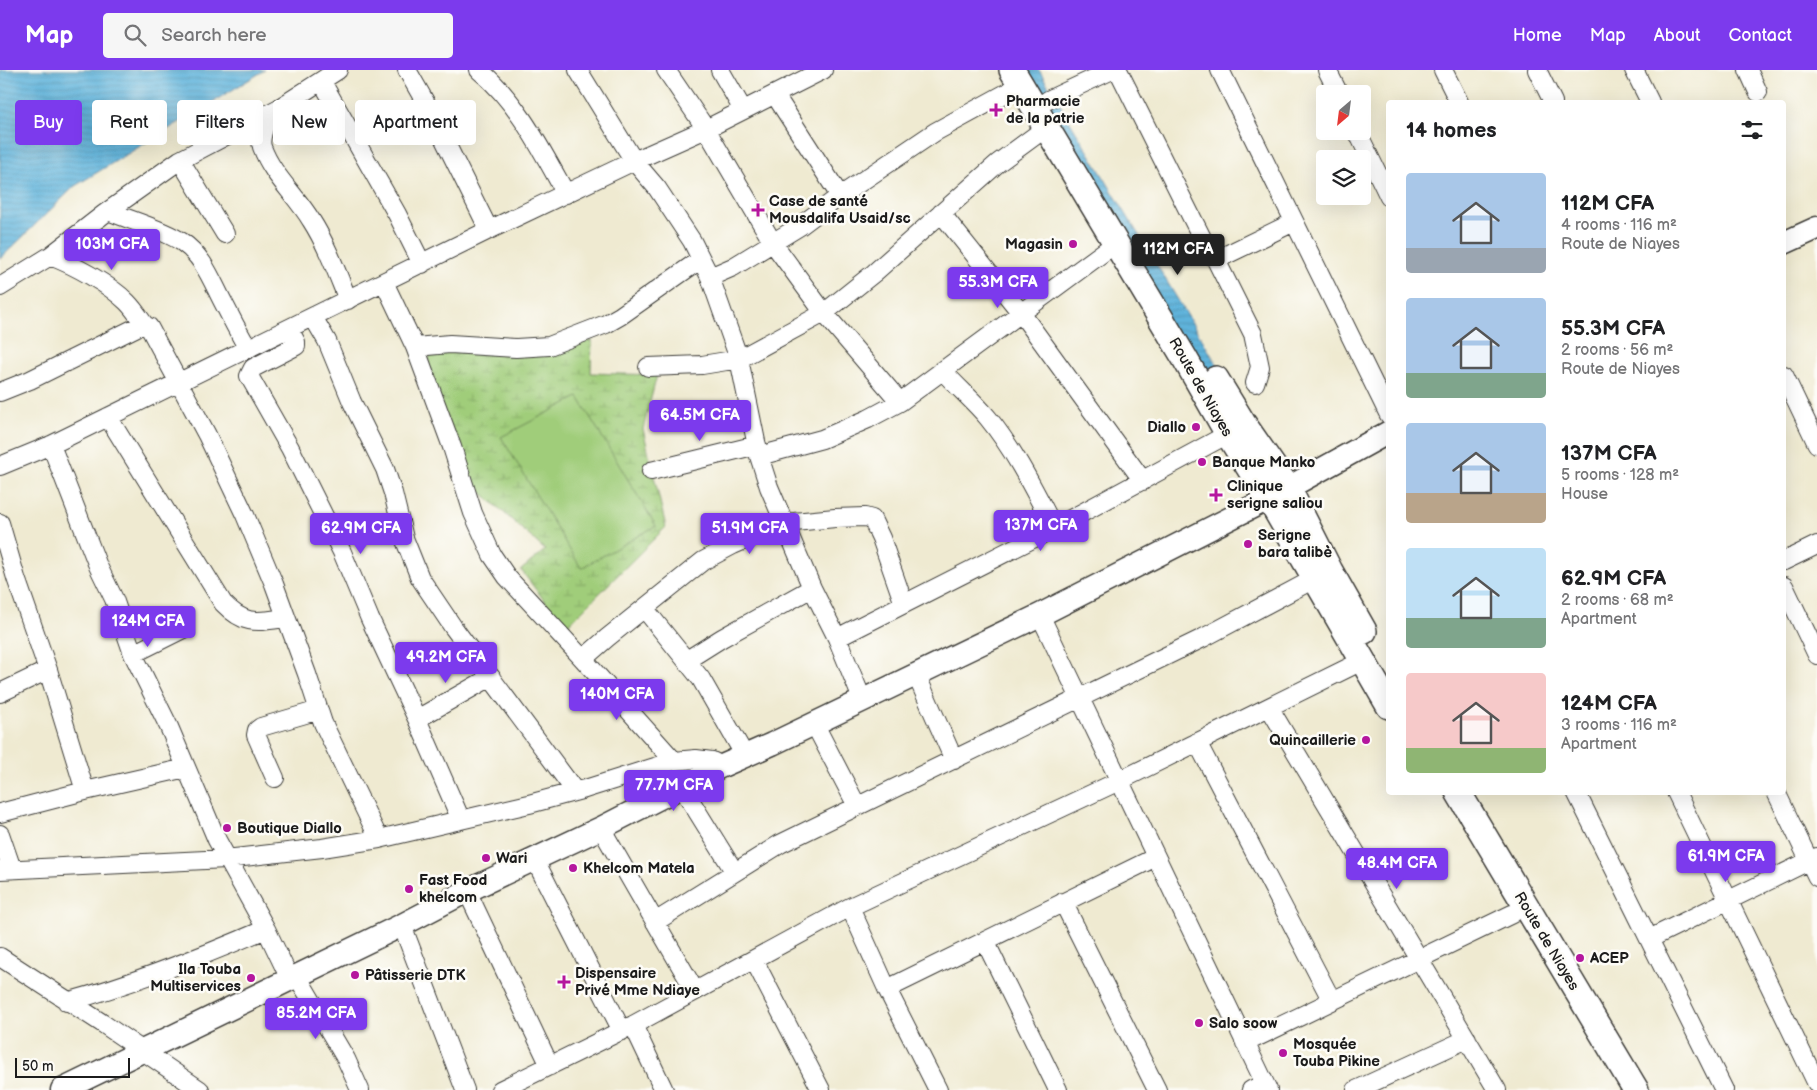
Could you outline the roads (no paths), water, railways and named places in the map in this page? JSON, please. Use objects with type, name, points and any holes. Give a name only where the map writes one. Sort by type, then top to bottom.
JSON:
[{"type":"main road","name":"Route de Niayes","points":[[1021,75],[1048,100],[1243,423],[1278,493],[1314,580],[1386,701]]},
{"type":"main road","name":"Route de Niayes","points":[[1021,75],[1047,127],[1228,434],[1278,493],[1330,571],[1386,669]]},
{"type":"main road","name":"Route de Niayes","points":[[1443,795],[1618,1090]]},
{"type":"main road","name":"Route de Niayes","points":[[1460,795],[1636,1090]]},
{"type":"street","points":[[0,287],[50,256],[108,211],[180,160],[269,114],[322,82],[338,70]]},
{"type":"street","points":[[407,70],[428,106],[489,230]]},
{"type":"street","points":[[479,70],[490,79],[523,121],[566,194]]},
{"type":"street","points":[[578,70],[634,161],[657,188],[710,276],[728,322],[739,359],[758,450],[768,487],[812,588],[837,638],[862,700]]},
{"type":"street","points":[[666,70],[706,129],[773,243],[824,313],[900,402]]},
{"type":"street","points":[[720,70],[743,110]]},
{"type":"street","points":[[1048,100],[1112,70]]},
{"type":"street","points":[[1118,70],[1209,252],[1214,256],[1253,334],[1260,367],[1255,383]]},
{"type":"street","points":[[1220,70],[1386,409]]},
{"type":"street","points":[[1328,70],[1335,85]]},
{"type":"street","points":[[1443,70],[1458,100]]},
{"type":"street","points":[[1537,70],[1552,100]]},
{"type":"street","points":[[1634,70],[1649,100]]},
{"type":"street","points":[[1748,70],[1758,92]]},
{"type":"street","points":[[0,466],[51,445],[489,230],[706,129],[775,95],[814,72]]},
{"type":"street","points":[[710,276],[733,266],[800,226],[840,196],[1021,75]]},
{"type":"street","points":[[322,82],[422,264]]},
{"type":"street","points":[[775,95],[840,196]]},
{"type":"street","points":[[269,114],[263,134],[262,146],[275,171],[313,222],[332,260],[348,300]]},
{"type":"street","points":[[648,367],[702,365],[739,359],[824,313],[881,267],[998,163],[1047,127]]},
{"type":"street","points":[[1361,140],[1386,191]]},
{"type":"street","points":[[180,160],[225,234]]},
{"type":"street","points":[[108,211],[167,235],[191,249],[210,277],[248,349]]},
{"type":"street","points":[[941,213],[1021,313],[1143,481]]},
{"type":"street","points":[[1214,256],[1226,256],[1294,222]]},
{"type":"street","points":[[1786,243],[1816,231]]},
{"type":"street","points":[[651,471],[822,439],[862,422],[900,402],[1116,243]]},
{"type":"street","points":[[50,256],[70,263],[110,289],[127,302],[144,324],[149,326],[207,435],[271,576],[323,723],[379,839]]},
{"type":"street","points":[[415,347],[450,344],[516,348],[550,346],[606,324],[620,316],[701,259]]},
{"type":"street","points":[[384,282],[415,347],[452,447],[473,512],[492,555],[507,577],[674,761]]},
{"type":"street","points":[[313,317],[327,341],[358,416],[385,469],[404,538],[420,578],[453,627],[575,791]]},
{"type":"street","points":[[0,392],[30,380],[144,324]]},
{"type":"street","points":[[289,329],[296,342],[296,346],[253,368],[249,376],[290,448],[322,510],[461,820]]},
{"type":"street","points":[[942,370],[997,429],[1024,470],[1054,528]]},
{"type":"street","points":[[1786,379],[1817,444]]},
{"type":"street","points":[[108,417],[223,603],[233,614],[245,620],[260,622],[286,618]]},
{"type":"street","points":[[837,638],[1054,528],[1228,434]]},
{"type":"street","points":[[73,1088],[467,891],[601,828],[722,766],[1040,615],[1278,493],[1386,434]]},
{"type":"street","points":[[51,445],[98,566],[114,599],[133,654],[169,727],[226,859],[294,977],[346,1059],[360,1090]]},
{"type":"street","points":[[583,659],[708,558],[784,523],[835,518],[865,517],[872,519],[881,538],[904,604]]},
{"type":"street","points":[[0,523],[85,791]]},
{"type":"street","points":[[1786,560],[1817,545]]},
{"type":"street","points":[[655,922],[780,844],[1080,699],[1314,580]]},
{"type":"street","points":[[687,660],[722,638],[812,588]]},
{"type":"street","points":[[1786,590],[1817,655]]},
{"type":"street","points":[[644,608],[687,660],[716,703],[745,756]]},
{"type":"street","points":[[1040,615],[1245,1044],[1261,1088]]},
{"type":"street","points":[[133,654],[183,629]]},
{"type":"street","points":[[506,1089],[627,1028],[850,907],[1119,781],[1362,661]]},
{"type":"street","points":[[0,693],[48,670]]},
{"type":"street","points":[[916,674],[954,760]]},
{"type":"street","points":[[417,719],[492,677]]},
{"type":"street","points":[[1269,707],[1497,1090]]},
{"type":"street","points":[[274,778],[256,735],[257,730],[261,726],[319,710]]},
{"type":"street","points":[[814,723],[857,806]]},
{"type":"street","points":[[1197,742],[1332,1001]]},
{"type":"street","points":[[0,834],[6,870],[226,859],[322,848],[379,839],[529,804],[674,761],[696,759],[712,761],[722,766]]},
{"type":"street","points":[[0,813],[186,768]]},
{"type":"street","points":[[682,787],[734,871]]},
{"type":"street","points":[[1577,795],[1724,1090]]},
{"type":"street","points":[[1677,795],[1817,1084]]},
{"type":"street","points":[[1778,795],[1813,859],[1817,877]]},
{"type":"street","points":[[601,828],[695,991]]},
{"type":"street","points":[[887,989],[1156,857]]},
{"type":"street","points":[[1649,939],[1813,859]]},
{"type":"street","points":[[535,860],[627,1028],[664,1090]]},
{"type":"street","points":[[467,891],[550,1066]]},
{"type":"street","points":[[1064,902],[1157,1090]]},
{"type":"street","points":[[850,907],[887,989],[938,1090]]},
{"type":"street","points":[[1245,1044],[1512,914]]},
{"type":"street","points":[[402,925],[465,1090]]},
{"type":"street","points":[[67,1002],[171,968],[266,929]]},
{"type":"street","points":[[985,941],[1058,1090]]},
{"type":"street","points":[[0,957],[102,1023],[200,1090]]},
{"type":"street","points":[[754,960],[821,1090]]},
{"type":"street","points":[[1356,1090],[1467,1039]]},
{"type":"water","points":[[0,70],[265,70],[216,100],[177,100],[177,124],[167,130],[167,100],[92,100],[92,145],[142,145],[75,186],[0,259]]},
{"type":"water","points":[[1009,70],[1039,70],[1238,399],[1214,415]]},
{"type":"place","name":"Pharmacie de la patrie","points":[[996,110]]},
{"type":"place","name":"Case de santé Mousdalifa Usaid/sc","points":[[758,210]]},
{"type":"place","name":"Magasin","points":[[1073,244]]},
{"type":"place","name":"Diallo","points":[[1196,427]]},
{"type":"place","name":"Banque Manko","points":[[1202,462]]},
{"type":"place","name":"Clinique serigne saliou","points":[[1216,495]]},
{"type":"place","name":"Serigne bara talibè","points":[[1248,544]]},
{"type":"place","name":"Quincaillerie","points":[[1366,740]]},
{"type":"place","name":"Boutique Diallo","points":[[227,828]]},
{"type":"place","name":"Wari","points":[[486,858]]},
{"type":"place","name":"Khelcom Matela","points":[[573,868]]},
{"type":"place","name":"Fast Food khelcom","points":[[409,889]]},
{"type":"place","name":"ACEP","points":[[1580,958]]},
{"type":"place","name":"Pâtisserie DTK","points":[[355,975]]},
{"type":"place","name":"Ila Touba Multiservices","points":[[251,978]]},
{"type":"place","name":"Dispensaire Privé Mme Ndiaye","points":[[564,982]]},
{"type":"place","name":"Salo soow","points":[[1199,1023]]},
{"type":"place","name":"Mosquée Touba Pikine","points":[[1283,1053]]}]
